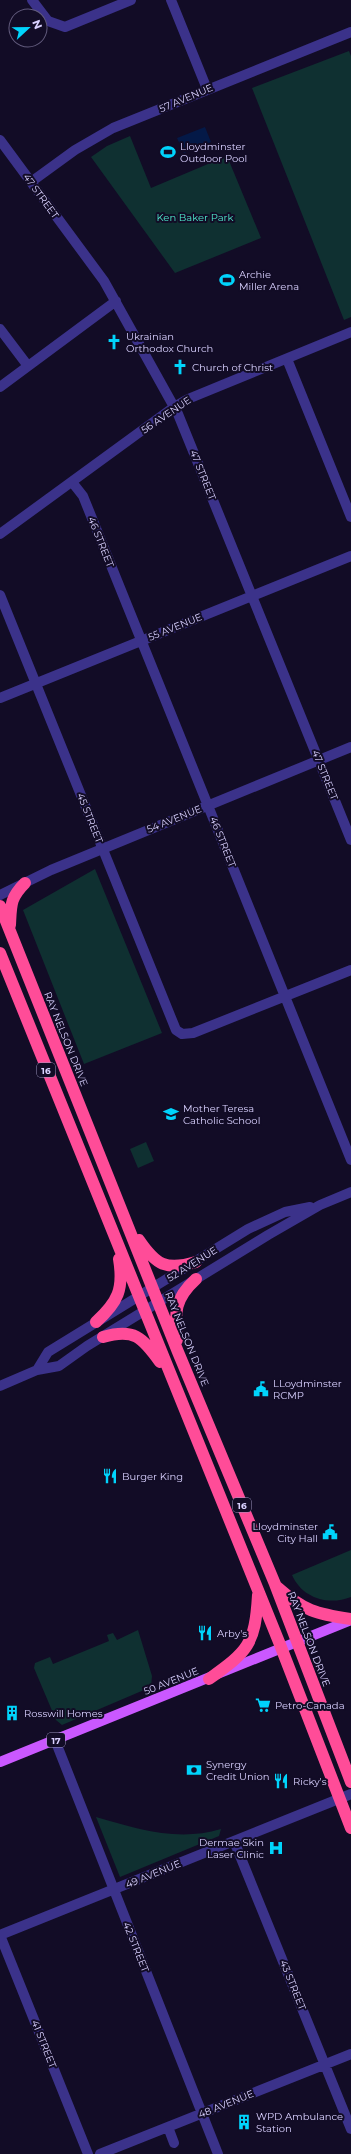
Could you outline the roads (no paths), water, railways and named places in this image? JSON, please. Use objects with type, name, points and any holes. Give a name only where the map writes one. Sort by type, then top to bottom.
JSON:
[{"type":"highway","points":[[10,930],[11,905],[14,893],[25,883]]},
{"type":"highway","name":"RAY NELSON DRIVE","points":[[0,906],[178,1352],[275,1584],[351,1782]]},
{"type":"highway","name":"16","points":[[0,953],[258,1592],[351,1828]]},
{"type":"highway","points":[[78,1172],[83,1174],[94,1187]]},
{"type":"highway","points":[[126,1221],[145,1249],[160,1264],[168,1267],[182,1266],[196,1262]]},
{"type":"highway","points":[[96,1322],[111,1308],[120,1290],[121,1272],[115,1238]]},
{"type":"highway","points":[[178,1352],[176,1316],[180,1297],[184,1290],[196,1279]]},
{"type":"highway","points":[[102,1337],[124,1332],[134,1334],[153,1352],[171,1378]]},
{"type":"highway","points":[[275,1584],[291,1599],[307,1610],[351,1620]]},
{"type":"highway","points":[[209,1679],[239,1657],[250,1642],[255,1624],[258,1592]]},
{"type":"main road","name":"50 AVENUE","points":[[0,1762],[281,1650],[351,1620]]},
{"type":"street","points":[[32,0],[48,22],[65,27],[131,0]]},
{"type":"street","points":[[170,0],[207,89]]},
{"type":"street","name":"57 AVENUE","points":[[31,182],[75,150],[113,128],[351,32]]},
{"type":"street","name":"47 STREET","points":[[0,140],[104,281],[174,407],[351,840]]},
{"type":"street","points":[[0,387],[116,301]]},
{"type":"street","points":[[0,329],[28,366]]},
{"type":"street","name":"56 AVENUE","points":[[0,534],[174,407],[188,399],[351,332]]},
{"type":"street","points":[[287,359],[351,517]]},
{"type":"street","name":"46 STREET","points":[[72,482],[82,496],[351,1160]]},
{"type":"street","name":"55 AVENUE","points":[[0,698],[351,556]]},
{"type":"street","name":"45 STREET","points":[[0,595],[173,1026],[179,1033],[185,1035],[198,1032],[285,997]]},
{"type":"street","name":"54 AVENUE","points":[[0,895],[51,870],[351,747]]},
{"type":"street","points":[[285,997],[351,970]]},
{"type":"street","name":"52 AVENUE","points":[[0,1386],[37,1370],[59,1366],[144,1311],[320,1205],[351,1192]]},
{"type":"street","name":"52 AVENUE","points":[[37,1370],[48,1352],[261,1222],[285,1212],[320,1205]]},
{"type":"street","name":"42 STREET","points":[[55,1740],[218,2154]]},
{"type":"street","name":"49 AVENUE","points":[[0,1935],[351,1794]]},
{"type":"street","name":"43 STREET","points":[[234,1841],[351,2129]]},
{"type":"street","name":"41 STREET","points":[[0,1935],[88,2154]]},
{"type":"street","name":"48 AVENUE","points":[[100,2154],[351,2054]]},
{"type":"street","points":[[168,2127],[174,2143]]},
{"type":"water","points":[[205,127],[211,142],[184,153],[177,138]]},
{"type":"place","name":"Lloydminster Outdoor Pool","points":[[168,152]]},
{"type":"place","name":"Archie Miller Arena","points":[[227,280]]},
{"type":"place","name":"Ukrainian Orthodox Church","points":[[114,342]]},
{"type":"place","name":"Church of Christ","points":[[180,367]]},
{"type":"place","name":"Mother Teresa Catholic School","points":[[171,1114]]},
{"type":"place","name":"LLoydminster RCMP","points":[[261,1389]]},
{"type":"place","name":"Burger King","points":[[110,1476]]},
{"type":"place","name":"Lloydminster City Hall","points":[[330,1532]]},
{"type":"place","name":"Arby's","points":[[205,1633]]},
{"type":"place","name":"Petro-Canada","points":[[263,1705]]},
{"type":"place","name":"Rosswill Homes","points":[[12,1713]]},
{"type":"place","name":"Synergy Credit Union","points":[[194,1770]]},
{"type":"place","name":"Ricky's","points":[[281,1781]]},
{"type":"place","name":"Dermae Skin Laser Clinic","points":[[276,1848]]},
{"type":"place","name":"WPD Ambulance Station","points":[[244,2122]]},
{"type":"park label","name":"Ken Baker Park","points":[[195,217]]}]
